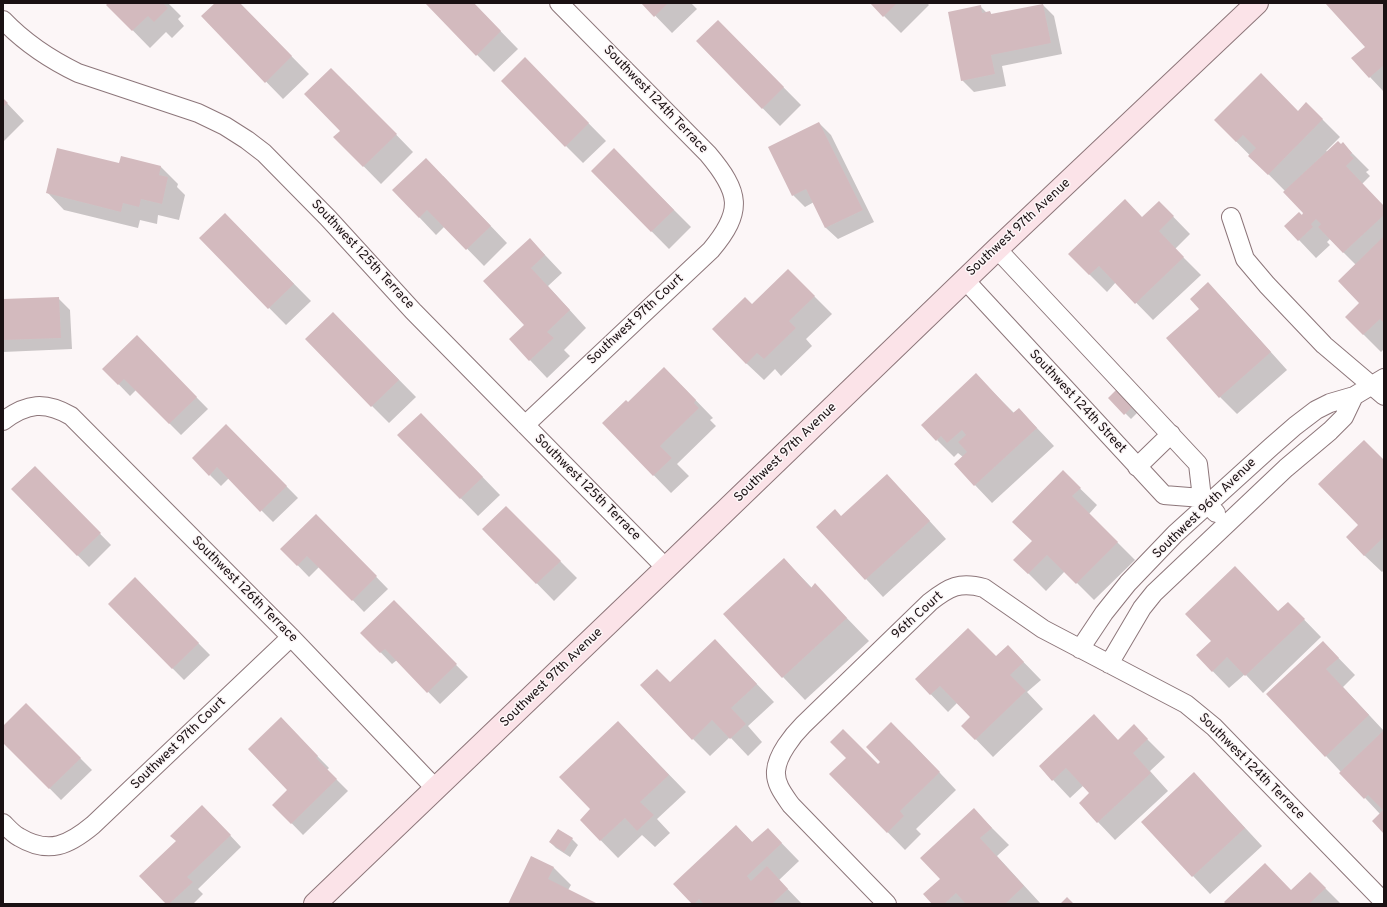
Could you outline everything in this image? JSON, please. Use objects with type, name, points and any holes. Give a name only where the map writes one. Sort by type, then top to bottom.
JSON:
[{"type":"street","name":"Southwest 124th Terrace","points":[[559,3],[708,154],[727,178],[734,198],[734,206]]},
{"type":"street","name":"Southwest 97th Avenue","points":[[315,904],[997,249],[1257,3]]},
{"type":"street","name":"Southwest 125th Terrace","points":[[3,20],[35,47],[68,68],[78,73],[198,113],[225,126],[264,153],[413,311],[666,568]]},
{"type":"street","name":"Southwest 97th Court","points":[[525,424],[711,250],[727,229],[732,218],[734,206]]},
{"type":"street","points":[[1231,217],[1245,259],[1291,312],[1324,345],[1380,387]]},
{"type":"street","points":[[997,249],[1198,464],[1205,501],[1226,524]]},
{"type":"street","name":"Southwest 124th Street","points":[[965,280],[1164,495],[1205,501]]},
{"type":"street","name":"Southwest 96th Avenue","points":[[1080,649],[1104,613],[1128,583],[1205,501],[1294,426],[1316,410],[1330,403],[1380,387]]},
{"type":"street","name":"Southwest 96th Avenue","points":[[1104,661],[1154,593],[1286,468],[1344,417],[1354,396]]},
{"type":"street","name":"Southwest 126th Terrace","points":[[3,421],[28,407],[42,405],[53,407],[71,416],[291,637],[436,789]]},
{"type":"street","points":[[1137,467],[1171,434]]},
{"type":"street","name":"96th Court","points":[[887,904],[791,805],[781,791],[777,782],[776,770],[779,759],[794,734],[930,602],[943,592],[954,587],[973,585],[984,588],[1043,629],[1104,661]]},
{"type":"street","name":"Southwest 97th Court","points":[[3,823],[18,837],[28,842],[44,846],[63,845],[73,840],[93,825],[291,637]]},
{"type":"street","name":"Southwest 124th Terrace","points":[[1104,661],[1186,704],[1214,727],[1384,902]]},
{"type":"building","points":[[108,3],[163,3],[168,8],[154,22],[148,16],[132,31],[106,5]]},
{"type":"building","points":[[215,3],[240,3],[292,56],[265,83],[201,16]]},
{"type":"building","points":[[425,3],[474,3],[501,31],[476,56]]},
{"type":"building","points":[[641,3],[668,3],[654,17]]},
{"type":"building","points":[[870,3],[897,3],[883,17]]},
{"type":"building","points":[[1325,3],[1384,3],[1384,65],[1369,78],[1351,58],[1365,47]]},
{"type":"building","points":[[1043,4],[1051,43],[991,55],[995,74],[961,81],[948,12],[981,5],[982,13],[990,11],[991,14]]},
{"type":"building","points":[[718,20],[784,87],[762,109],[696,41]]},
{"type":"building","points":[[525,57],[589,123],[565,147],[501,81]]},
{"type":"building","points":[[331,68],[397,134],[363,167],[333,137],[340,131],[304,94]]},
{"type":"building","points":[[1261,73],[1298,111],[1306,102],[1323,119],[1268,175],[1248,156],[1256,148],[1243,135],[1236,142],[1214,120]]},
{"type":"building","points":[[3,98],[8,103],[3,107]]},
{"type":"building","points":[[819,122],[863,210],[825,228],[806,189],[792,196],[768,147]]},
{"type":"building","points":[[1338,141],[1341,144],[1343,142],[1352,153],[1350,155],[1354,158],[1346,166],[1384,206],[1384,215],[1343,253],[1318,227],[1321,224],[1316,219],[1311,224],[1313,227],[1298,241],[1284,226],[1299,212],[1302,215],[1303,213],[1283,192]]},
{"type":"building","points":[[57,148],[119,163],[121,156],[161,166],[159,175],[168,177],[162,204],[141,199],[139,207],[123,203],[121,212],[46,193]]},
{"type":"building","points":[[614,148],[674,210],[651,232],[591,171]]},
{"type":"building","points":[[426,158],[491,226],[466,250],[427,210],[419,218],[392,190]]},
{"type":"building","points":[[1125,199],[1142,217],[1159,201],[1174,216],[1159,231],[1184,257],[1135,304],[1099,266],[1089,275],[1068,254]]},
{"type":"building","points":[[225,213],[294,284],[268,309],[199,238]]},
{"type":"building","points":[[1384,236],[1384,323],[1380,319],[1363,335],[1345,317],[1359,303],[1338,281]]},
{"type":"building","points":[[530,238],[545,255],[531,268],[570,310],[547,332],[554,338],[529,361],[509,339],[524,325],[483,281]]},
{"type":"building","points":[[788,269],[815,296],[789,321],[796,328],[764,359],[757,353],[746,364],[712,329],[745,297],[752,304]]},
{"type":"building","points":[[1208,282],[1271,352],[1219,398],[1166,338],[1199,309],[1190,299]]},
{"type":"building","points":[[59,297],[61,338],[3,340],[3,299]]},
{"type":"building","points":[[333,312],[399,380],[371,407],[305,339]]},
{"type":"building","points":[[137,335],[197,397],[169,424],[124,379],[118,385],[102,369]]},
{"type":"building","points":[[664,367],[696,400],[694,403],[699,408],[660,446],[672,458],[653,476],[602,423],[626,400],[628,402]]},
{"type":"building","points":[[976,373],[1013,413],[1019,408],[1037,428],[974,486],[954,464],[967,452],[958,442],[966,435],[962,430],[947,443],[941,436],[936,441],[921,425]]},
{"type":"building","points":[[1118,388],[1134,405],[1124,415],[1108,398]]},
{"type":"building","points":[[421,413],[483,477],[460,499],[397,435]]},
{"type":"building","points":[[226,424],[287,486],[260,512],[217,467],[209,476],[192,458]]},
{"type":"building","points":[[1364,440],[1384,460],[1384,537],[1364,556],[1346,537],[1358,525],[1318,484]]},
{"type":"building","points":[[35,466],[101,533],[77,556],[11,489]]},
{"type":"building","points":[[1063,470],[1081,488],[1072,496],[1118,542],[1076,584],[1047,555],[1028,574],[1013,560],[1032,541],[1012,522]]},
{"type":"building","points":[[887,474],[930,521],[865,580],[816,527],[835,509],[841,516]]},
{"type":"building","points":[[506,506],[561,561],[536,584],[482,529]]},
{"type":"building","points":[[316,514],[377,576],[352,601],[307,556],[297,566],[280,549]]},
{"type":"building","points":[[784,558],[811,588],[815,583],[847,618],[782,678],[723,614]]},
{"type":"building","points":[[1235,566],[1278,611],[1288,602],[1305,619],[1245,676],[1227,657],[1212,672],[1196,655],[1211,641],[1185,614]]},
{"type":"building","points":[[135,577],[199,643],[172,669],[108,604]]},
{"type":"building","points":[[394,600],[457,664],[427,693],[385,649],[380,653],[360,633]]},
{"type":"building","points":[[968,628],[996,656],[1008,645],[1024,662],[1010,675],[1026,691],[975,740],[961,726],[970,717],[940,686],[930,695],[915,679]]},
{"type":"building","points":[[715,639],[757,684],[731,708],[746,724],[730,739],[712,720],[692,740],[640,685],[657,669],[670,682]]},
{"type":"building","points":[[1323,641],[1339,658],[1326,669],[1369,715],[1325,757],[1266,694]]},
{"type":"building","points":[[26,703],[81,758],[49,789],[3,743],[3,726]]},
{"type":"building","points":[[1094,714],[1118,740],[1134,724],[1148,739],[1133,753],[1151,773],[1097,823],[1079,803],[1089,793],[1066,768],[1052,781],[1039,766]]},
{"type":"building","points":[[281,717],[318,756],[316,758],[337,779],[291,824],[272,805],[287,790],[248,749]]},
{"type":"building","points":[[618,721],[669,775],[640,802],[654,815],[637,831],[625,818],[600,841],[580,820],[590,809],[559,777]]},
{"type":"building","points":[[891,722],[940,772],[900,811],[904,816],[887,833],[829,774],[846,758],[830,742],[843,729],[878,764],[880,762],[866,747]]},
{"type":"building","points":[[1384,730],[1384,834],[1372,821],[1383,810],[1368,795],[1364,799],[1339,773]]},
{"type":"building","points":[[1194,772],[1245,828],[1192,877],[1141,822]]},
{"type":"building","points":[[202,805],[231,835],[187,877],[193,882],[169,904],[166,904],[139,876],[176,841],[170,836]]},
{"type":"building","points":[[974,808],[992,828],[980,838],[1024,886],[1005,904],[966,904],[956,893],[944,904],[932,904],[923,894],[940,879],[920,858]]},
{"type":"building","points":[[736,825],[752,842],[768,828],[782,843],[747,876],[751,881],[767,866],[788,889],[772,904],[704,904],[699,899],[692,904],[673,884]]},
{"type":"building","points":[[558,829],[573,838],[564,852],[549,842]]},
{"type":"building","points":[[531,856],[554,867],[548,879],[598,904],[508,904]]},
{"type":"building","points":[[1265,863],[1291,890],[1310,872],[1326,888],[1309,904],[1226,904],[1224,902]]},
{"type":"building","points":[[1067,897],[1074,904],[1060,904]]}]
